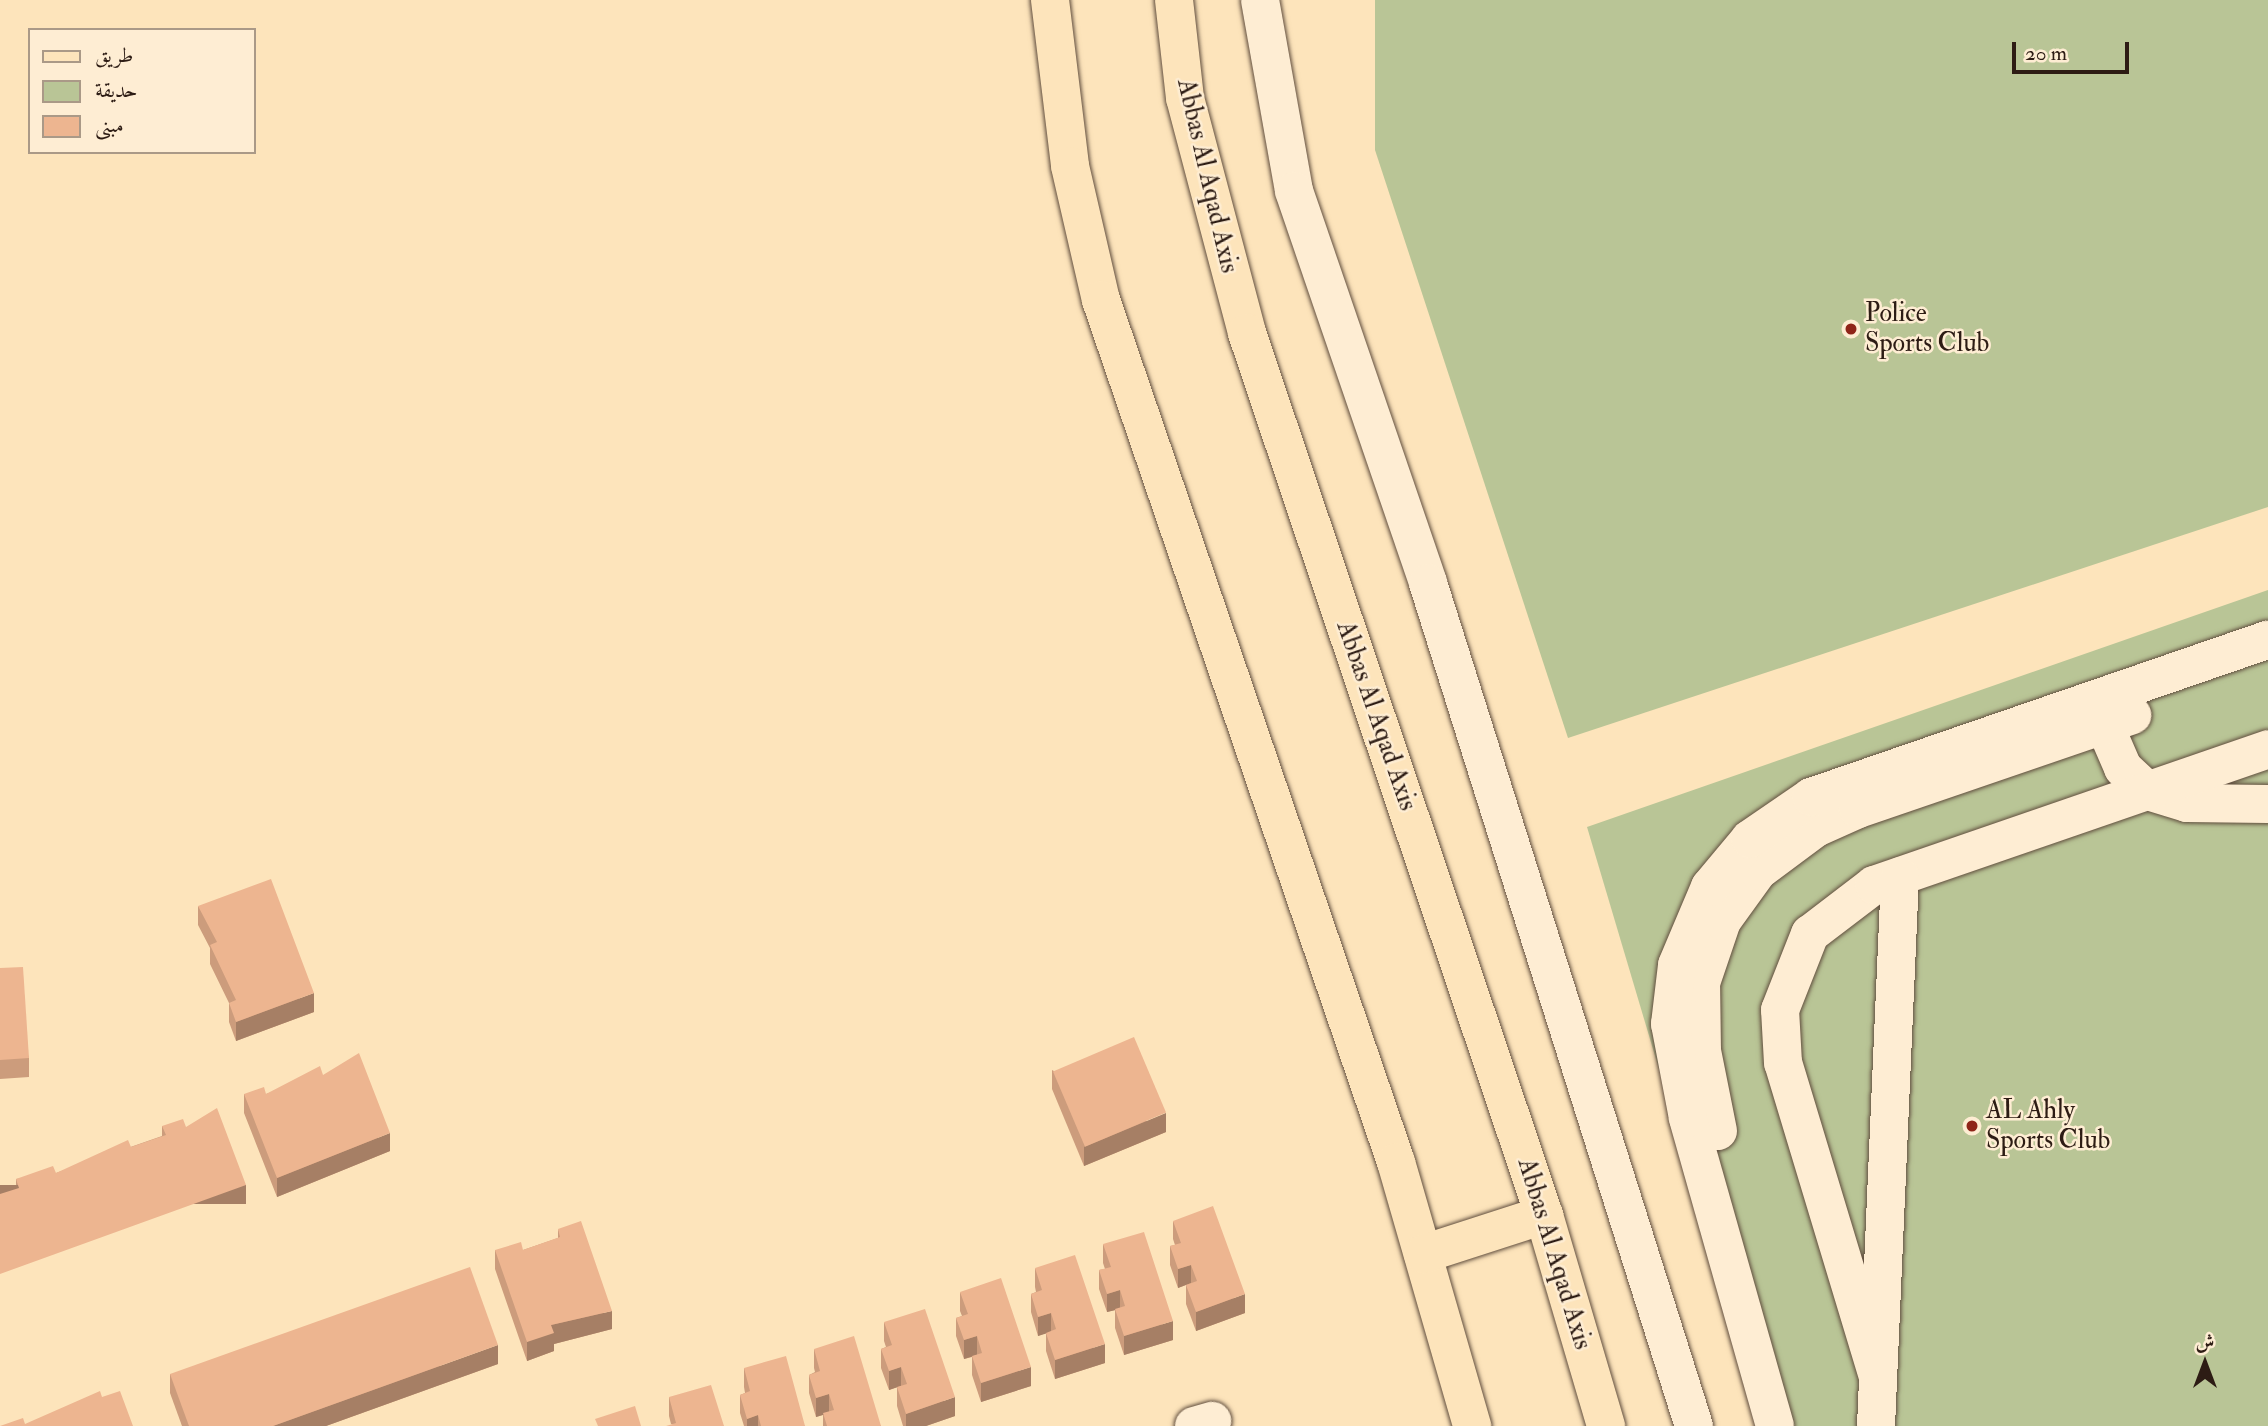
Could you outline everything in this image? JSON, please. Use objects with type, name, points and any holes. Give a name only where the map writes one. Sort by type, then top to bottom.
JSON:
[{"type":"main road","points":[[1050,0],[1070,166],[1101,300],[1423,1254],[1472,1426]]},
{"type":"main road","name":"Abbas Al Aqad Axis","points":[[1174,0],[1185,98],[1247,333],[1544,1215],[1606,1426]]},
{"type":"main road","points":[[1423,1254],[1544,1215]]},
{"type":"street","points":[[1260,0],[1294,191],[1428,583],[1694,1426]]},
{"type":"street","points":[[1775,1426],[1688,1118],[1670,1024],[1677,965],[1710,887],[1750,839],[1811,797],[2268,640]]},
{"type":"street","points":[[1802,1426],[1713,1112],[1702,1051],[1701,983],[1722,921],[1758,871],[1816,828],[2268,668]]},
{"type":"street","points":[[2104,724],[2123,768],[2148,791],[2187,803],[2268,804]]},
{"type":"street","points":[[1878,1377],[1783,1063],[1780,1010],[1810,934],[1850,898],[1900,877],[2268,749]]},
{"type":"street","points":[[1876,1426],[1900,877]]},
{"type":"green space","name":"Police Sports Club","points":[[1375,0],[2268,0],[2268,507],[1568,738],[1375,150]]},
{"type":"green space","name":"AL Ahly Sports Club","points":[[2268,590],[2268,1426],[1765,1426],[1587,827]]},
{"type":"building","points":[[271,879],[314,993],[236,1022],[229,1003],[236,1000],[210,945],[217,942],[198,906]]},
{"type":"building","points":[[23,967],[29,1058],[0,1060],[0,968]]},
{"type":"building","points":[[1134,1037],[1166,1112],[1085,1147],[1053,1071]]},
{"type":"building","points":[[359,1053],[390,1133],[277,1178],[244,1094],[264,1087],[266,1094],[320,1066],[323,1075]]},
{"type":"building","points":[[217,1108],[246,1185],[0,1274],[0,1194],[19,1188],[16,1179],[53,1166],[56,1173],[128,1140],[131,1147],[166,1135],[162,1126],[183,1119],[186,1127]]},
{"type":"building","points":[[1213,1206],[1245,1294],[1196,1312],[1186,1285],[1197,1281],[1191,1265],[1178,1269],[1170,1246],[1181,1243],[1173,1221]]},
{"type":"building","points":[[581,1221],[612,1311],[551,1325],[554,1333],[527,1342],[495,1250],[521,1242],[523,1250],[560,1237],[558,1229]]},
{"type":"building","points":[[1144,1232],[1173,1321],[1124,1336],[1115,1309],[1125,1306],[1120,1290],[1107,1294],[1099,1270],[1111,1267],[1103,1244]]},
{"type":"building","points":[[1075,1255],[1105,1344],[1055,1360],[1046,1333],[1056,1329],[1051,1313],[1038,1317],[1031,1294],[1042,1290],[1035,1268]]},
{"type":"building","points":[[470,1267],[498,1345],[273,1426],[189,1426],[170,1374]]},
{"type":"building","points":[[1001,1278],[1031,1367],[981,1383],[972,1356],[982,1353],[977,1336],[964,1340],[956,1318],[968,1314],[960,1292]]},
{"type":"building","points":[[925,1309],[955,1397],[906,1414],[897,1387],[907,1384],[901,1367],[889,1371],[881,1349],[892,1345],[884,1322]]},
{"type":"building","points":[[854,1336],[881,1426],[827,1426],[823,1413],[834,1410],[829,1394],[816,1398],[809,1375],[820,1371],[814,1349]]},
{"type":"building","points":[[786,1356],[805,1426],[761,1426],[758,1415],[747,1419],[740,1395],[750,1391],[744,1368]]},
{"type":"building","points":[[711,1385],[724,1426],[666,1426],[676,1423],[669,1397]]},
{"type":"building","points":[[100,1391],[102,1397],[120,1391],[133,1426],[0,1426],[23,1418],[25,1424]]},
{"type":"building","points":[[635,1406],[641,1426],[598,1426],[595,1419]]},
{"type":"place","name":"Police Sports Club","points":[[1851,329]]},
{"type":"place","name":"AL Ahly Sports Club","points":[[1972,1126]]}]
